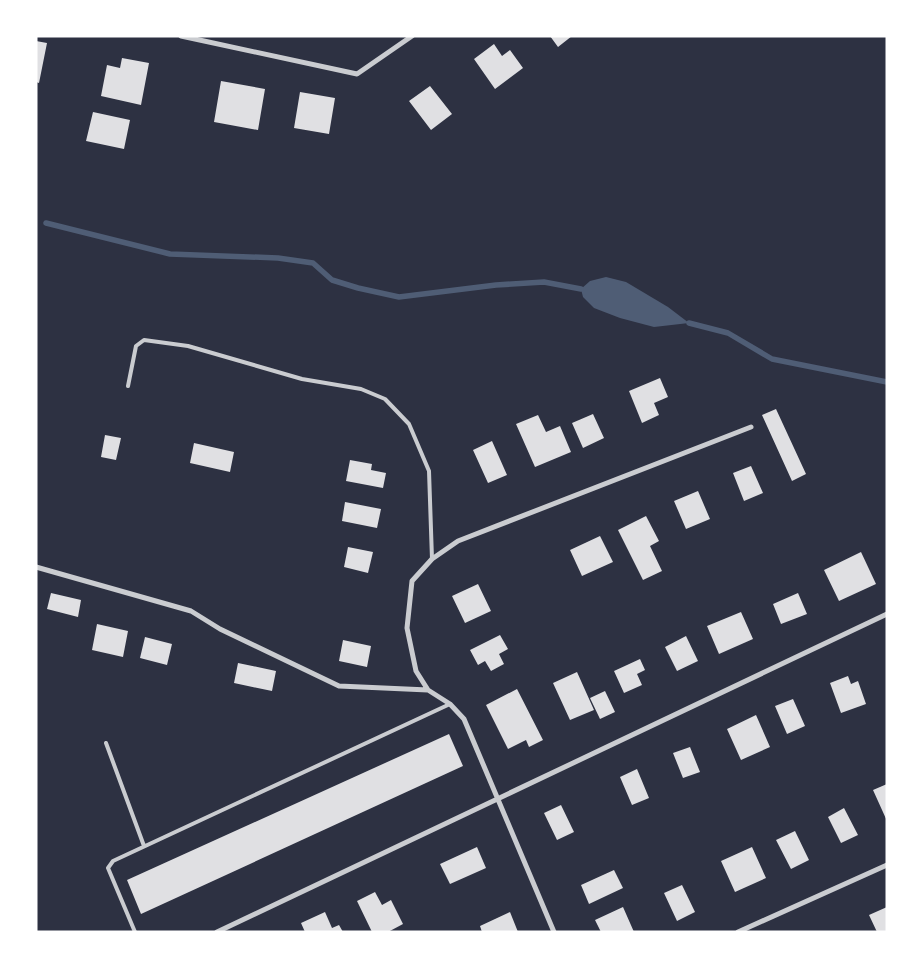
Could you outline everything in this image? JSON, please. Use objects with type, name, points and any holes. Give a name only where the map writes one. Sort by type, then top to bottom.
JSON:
[{"type":"street","points":[[180,36],[357,74],[412,36]]},
{"type":"street","points":[[554,932],[464,719],[450,704],[428,690],[416,671],[407,628],[412,580],[432,559],[458,541],[751,427]]},
{"type":"street","points":[[36,567],[191,611],[220,629],[339,686],[428,690]]},
{"type":"street","points":[[217,932],[887,614]]},
{"type":"street","points":[[738,932],[887,865]]},
{"type":"lane","points":[[128,386],[136,346],[144,340],[188,346],[302,379],[361,389],[385,399],[409,424],[429,471],[432,559]]},
{"type":"lane","points":[[135,932],[108,868],[113,861],[450,704]]},
{"type":"lane","points":[[106,743],[144,846]]},
{"type":"water","points":[[606,277],[626,282],[668,307],[689,323],[654,327],[620,318],[594,308],[583,297],[581,289],[590,281]]},
{"type":"building","points":[[550,36],[572,36],[558,47]]},
{"type":"building","points":[[36,41],[47,43],[39,83],[36,82]]},
{"type":"building","points":[[494,44],[502,56],[510,50],[523,68],[495,89],[474,59]]},
{"type":"building","points":[[122,58],[149,63],[141,105],[101,96],[107,65],[120,68]]},
{"type":"building","points":[[221,81],[265,89],[258,130],[214,122]]},
{"type":"building","points":[[430,86],[452,114],[431,130],[409,101]]},
{"type":"building","points":[[300,92],[335,98],[329,134],[294,128]]},
{"type":"building","points":[[93,112],[130,120],[124,149],[86,141]]},
{"type":"building","points":[[660,378],[668,397],[654,403],[659,415],[642,423],[629,391]]},
{"type":"building","points":[[776,409],[806,474],[792,481],[762,415]]},
{"type":"building","points":[[593,414],[604,438],[583,448],[572,423]]},
{"type":"building","points":[[538,415],[546,432],[560,426],[571,452],[535,467],[516,424]]},
{"type":"building","points":[[105,435],[121,438],[116,460],[101,457]]},
{"type":"building","points":[[492,441],[507,475],[488,483],[473,450]]},
{"type":"building","points":[[194,443],[234,452],[230,472],[190,463]]},
{"type":"building","points":[[350,460],[372,464],[371,470],[386,473],[383,488],[346,481]]},
{"type":"building","points":[[751,466],[763,493],[744,501],[733,473]]},
{"type":"building","points":[[698,491],[710,519],[686,529],[674,501]]},
{"type":"building","points":[[345,502],[381,509],[377,528],[342,521]]},
{"type":"building","points":[[646,516],[659,541],[650,546],[662,571],[643,580],[618,530]]},
{"type":"building","points":[[600,536],[613,562],[582,576],[570,550]]},
{"type":"building","points":[[348,547],[373,552],[368,573],[344,567]]},
{"type":"building","points":[[861,552],[876,584],[839,601],[824,570]]},
{"type":"building","points":[[478,584],[491,611],[465,623],[452,596]]},
{"type":"building","points":[[51,593],[81,600],[78,617],[47,609]]},
{"type":"building","points":[[798,593],[807,614],[781,624],[773,604]]},
{"type":"building","points":[[741,612],[753,639],[719,654],[707,626]]},
{"type":"building","points":[[97,624],[128,631],[123,657],[92,650]]},
{"type":"building","points":[[500,635],[508,649],[499,654],[504,664],[491,671],[485,661],[478,665],[470,650]]},
{"type":"building","points":[[686,636],[698,661],[677,671],[665,647]]},
{"type":"building","points":[[145,637],[172,644],[167,665],[140,658]]},
{"type":"building","points":[[343,640],[371,646],[367,667],[339,661]]},
{"type":"building","points":[[640,659],[645,670],[637,674],[642,685],[624,693],[614,671]]},
{"type":"building","points":[[238,663],[276,671],[272,691],[234,683]]},
{"type":"building","points":[[577,672],[594,710],[570,720],[553,683]]},
{"type":"building","points":[[848,676],[851,684],[858,681],[866,704],[841,713],[830,683]]},
{"type":"building","points":[[517,689],[543,740],[529,747],[526,740],[508,749],[486,705]]},
{"type":"building","points":[[605,691],[615,712],[600,719],[590,698]]},
{"type":"building","points":[[793,699],[805,726],[787,734],[775,706]]},
{"type":"building","points":[[756,715],[770,747],[741,760],[727,729]]},
{"type":"building","points":[[449,734],[463,766],[141,914],[127,880]]},
{"type":"building","points":[[690,747],[700,772],[683,778],[673,753]]},
{"type":"building","points":[[637,769],[649,798],[632,805],[620,777]]},
{"type":"building","points":[[887,784],[887,821],[873,790]]},
{"type":"building","points":[[561,805],[574,832],[557,840],[544,813]]},
{"type":"building","points":[[844,808],[858,835],[841,843],[828,817]]},
{"type":"building","points":[[795,831],[809,860],[791,869],[776,840]]},
{"type":"building","points":[[477,847],[486,868],[450,884],[440,864]]},
{"type":"building","points":[[752,847],[766,878],[735,892],[721,861]]},
{"type":"building","points":[[614,870],[623,888],[589,904],[581,885]]},
{"type":"building","points":[[682,885],[695,912],[677,921],[664,893]]},
{"type":"building","points":[[375,892],[382,905],[391,900],[403,924],[388,932],[372,932],[357,901]]},
{"type":"building","points":[[623,907],[634,932],[601,932],[595,920]]},
{"type":"building","points":[[887,907],[887,932],[877,932],[869,915]]},
{"type":"building","points":[[325,912],[332,928],[339,925],[343,932],[305,932],[301,923]]},
{"type":"building","points":[[510,912],[518,932],[482,932],[480,926]]},
{"type":"waterway","points":[[46,223],[170,254],[278,258],[313,263],[332,280],[399,297],[496,285],[544,282],[581,289]]},
{"type":"waterway","points":[[689,323],[728,333],[772,359],[887,382]]}]
